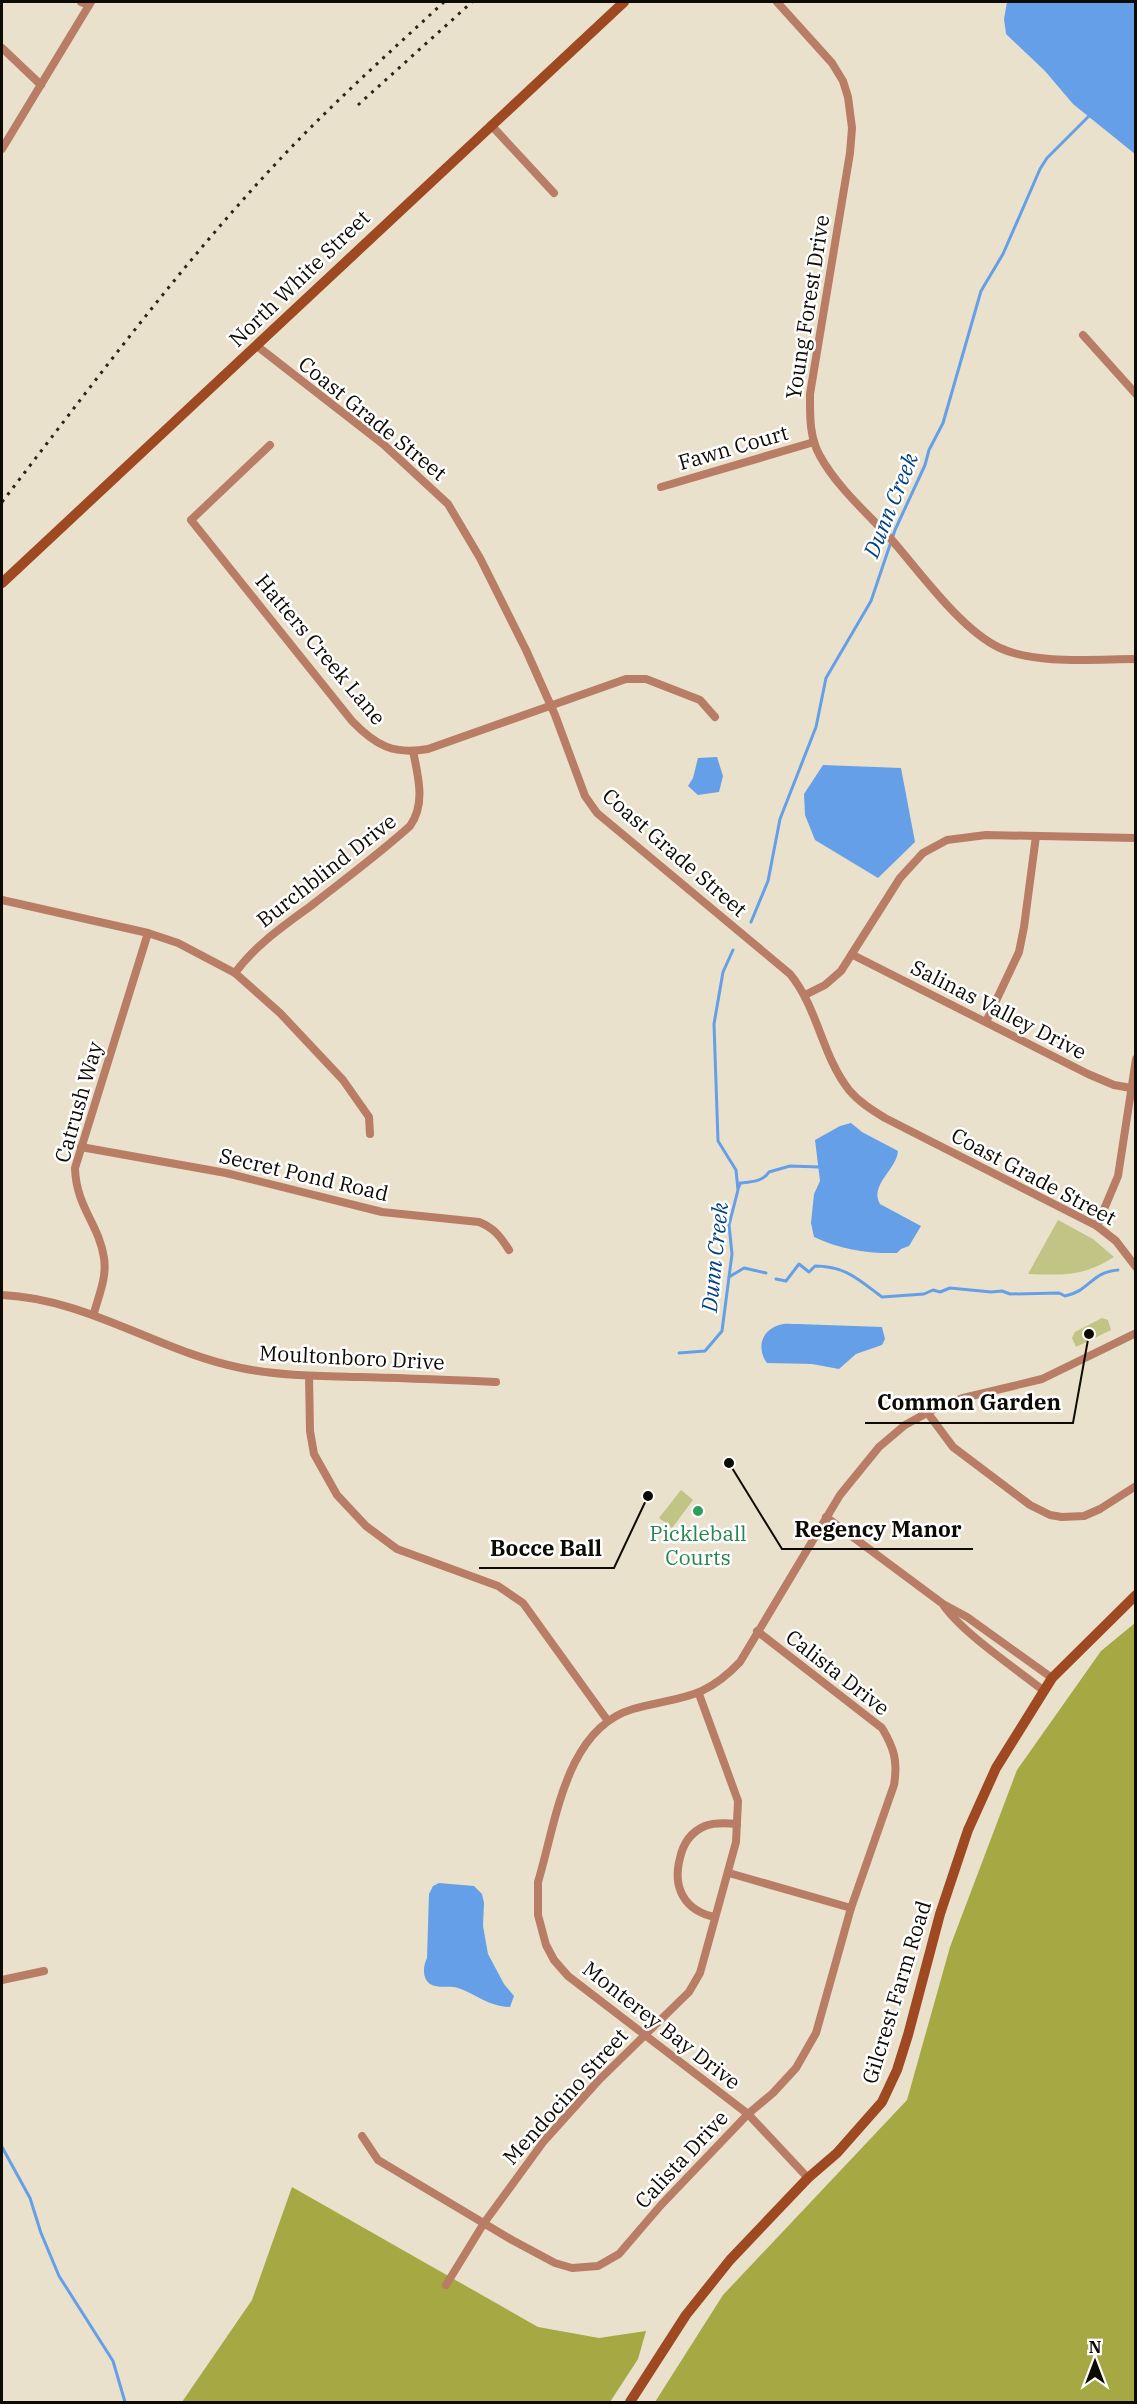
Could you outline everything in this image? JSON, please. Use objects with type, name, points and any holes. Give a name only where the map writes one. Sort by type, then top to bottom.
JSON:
[{"type":"main road","name":"North White Street","points":[[2,583],[257,346],[318,285],[624,2]]},
{"type":"main road","name":"Gilcrest Farm Road","points":[[630,2403],[686,2315],[730,2260],[808,2178],[837,2153],[882,2102],[897,2070],[928,1952],[968,1830],[996,1768],[1052,1678],[1136,1596]]},
{"type":"street","points":[[3,144],[90,3],[81,2]]},
{"type":"street","name":"Young Forest Drive","points":[[777,2],[832,63],[843,81],[848,97],[852,128],[850,153],[810,394],[814,442],[820,458],[961,618],[984,638],[1018,655],[1037,658],[1136,659]]},
{"type":"street","points":[[2,48],[41,85]]},
{"type":"street","points":[[491,125],[554,193]]},
{"type":"street","points":[[1083,335],[1136,394]]},
{"type":"street","name":"Coast Grade Street","points":[[257,346],[398,457],[448,504],[502,600],[551,705],[585,796],[597,813],[783,967],[805,995],[838,1073],[862,1104],[885,1118],[1097,1226],[1116,1241],[1136,1267]]},
{"type":"street","name":"Fawn Court","points":[[661,487],[814,442]]},
{"type":"street","name":"Hatters Creek Lane","points":[[270,445],[191,520],[352,722],[368,738],[384,747],[413,752],[452,741],[626,679],[646,679],[700,700],[715,717]]},
{"type":"street","name":"Burchblind Drive","points":[[235,972],[245,959],[270,936],[353,874],[410,826],[417,817],[420,792],[413,752]]},
{"type":"street","points":[[805,995],[836,977],[853,955],[900,878],[923,853],[947,840],[973,835],[1136,838]]},
{"type":"street","points":[[986,1022],[1019,952],[1036,836]]},
{"type":"street","points":[[2,900],[148,933],[178,943],[235,972],[280,1013],[344,1080],[369,1117],[370,1134]]},
{"type":"street","name":"Catrush Way","points":[[94,1313],[104,1279],[105,1260],[100,1240],[84,1210],[75,1186],[75,1168],[148,933]]},
{"type":"street","name":"Salinas Valley Drive","points":[[853,955],[1102,1081],[1131,1088]]},
{"type":"street","points":[[1097,1226],[1118,1176],[1136,1059]]},
{"type":"street","name":"Secret Pond Road","points":[[81,1147],[226,1173],[382,1212],[479,1222],[490,1226],[500,1235],[509,1250]]},
{"type":"street","name":"Moultonboro Drive","points":[[2,1295],[22,1296],[94,1313],[188,1353],[241,1368],[309,1376],[496,1382]]},
{"type":"street","name":"Monterey Bay Drive","points":[[808,2178],[748,2114],[582,1988],[554,1960],[546,1945],[538,1915],[538,1882],[568,1778],[577,1756],[597,1730],[608,1721],[634,1709],[699,1694],[725,1678],[740,1662],[757,1631],[797,1570],[825,1517],[879,1447],[905,1425],[927,1412],[963,1398],[1042,1379],[1136,1333]]},
{"type":"street","points":[[309,1376],[310,1431],[314,1454],[338,1495],[366,1526],[397,1549],[498,1586],[516,1598],[533,1615],[608,1721]]},
{"type":"street","points":[[927,1412],[953,1447],[1030,1505],[1050,1515],[1084,1516],[1100,1509],[1136,1486]]},
{"type":"street","points":[[825,1517],[943,1604],[967,1617],[1052,1678]]},
{"type":"street","points":[[943,1604],[950,1614],[970,1632],[1044,1691]]},
{"type":"street","name":"Calista Drive","points":[[362,2136],[378,2160],[555,2263],[572,2268],[598,2266],[619,2254],[661,2205],[748,2114],[773,2093],[796,2068],[816,2033],[850,1908],[894,1785],[896,1769],[892,1745],[882,1728],[871,1717],[757,1631]]},
{"type":"street","name":"Mendocino Street","points":[[446,2285],[484,2223],[544,2141],[598,2080],[694,1986],[700,1973],[729,1873],[737,1824],[738,1801],[699,1694]]},
{"type":"street","points":[[716,1917],[694,1909],[683,1899],[677,1884],[677,1869],[684,1845],[698,1830],[711,1824],[737,1824]]},
{"type":"street","points":[[729,1873],[850,1908]]},
{"type":"street","points":[[2,1980],[44,1971]]},
{"type":"green space","points":[[1058,1220],[1093,1239],[1114,1257],[1103,1264],[1072,1273],[1028,1274]]},
{"type":"green space","points":[[1102,1318],[1108,1320],[1111,1330],[1076,1347],[1072,1338],[1075,1332]]},
{"type":"green space","points":[[681,1490],[693,1500],[672,1528],[659,1518]]},
{"type":"shaded area","points":[[1135,1623],[1135,2402],[655,2402],[723,2295],[907,2100],[950,1947],[1017,1770],[1101,1651]]},
{"type":"shaded area","points":[[292,2187],[538,2327],[599,2338],[646,2331],[638,2359],[610,2402],[182,2402],[252,2300]]},
{"type":"water","points":[[1007,2],[1135,2],[1135,154],[1073,104],[1045,71],[1006,34],[1004,19]]},
{"type":"water","points":[[717,757],[723,776],[719,792],[698,795],[688,786],[693,778],[698,758]]},
{"type":"water","points":[[823,765],[901,768],[915,842],[878,878],[815,840],[805,815],[804,794]]},
{"type":"water","points":[[851,1123],[862,1132],[898,1151],[878,1190],[880,1204],[921,1226],[909,1246],[897,1253],[854,1250],[814,1237],[811,1223],[814,1194],[820,1181],[815,1140],[840,1126]]},
{"type":"water","points":[[781,1324],[882,1327],[885,1339],[882,1345],[856,1354],[839,1369],[812,1364],[767,1363],[761,1347],[764,1336]]},
{"type":"water","points":[[439,1883],[474,1886],[482,1894],[483,1926],[488,1954],[504,1984],[514,1996],[510,2007],[489,2002],[458,1988],[430,1984],[426,1979],[424,1968],[427,1958],[429,1894],[433,1886]]},
{"type":"waterway","name":"Dunn Creek","points":[[751,922],[768,881],[780,819],[816,727],[826,678],[871,601],[895,530],[943,423],[981,291],[1003,254],[1040,169],[1047,158],[1090,115]]},
{"type":"waterway","points":[[679,1353],[705,1351],[722,1331],[732,1254],[729,1225],[738,1190],[736,1170],[718,1141],[714,1024],[723,972],[733,950]]},
{"type":"waterway","points":[[739,1187],[740,1183],[760,1180],[769,1172],[790,1166],[819,1167]]},
{"type":"waterway","points":[[776,1279],[786,1281],[799,1264],[809,1272],[815,1266],[844,1271],[882,1297],[924,1294],[933,1290],[940,1292],[950,1288],[1002,1291],[1010,1294],[1059,1293],[1065,1296],[1080,1290],[1102,1274],[1118,1270]]},
{"type":"waterway","points":[[729,1277],[744,1268],[766,1273]]},
{"type":"waterway","points":[[2,2147],[30,2198],[41,2233],[59,2276],[113,2361],[125,2402]]},
{"type":"railway","points":[[2,502],[138,325],[245,197],[322,116],[444,2]]},
{"type":"railway","points":[[358,105],[472,2]]},
{"type":"place","name":"Common Garden","points":[[1089,1334]]},
{"type":"place","name":"Regency Manor","points":[[729,1463]]},
{"type":"place","name":"Bocce Ball","points":[[648,1496]]},
{"type":"place","name":"Pickleball Courts","points":[[698,1511]]}]
